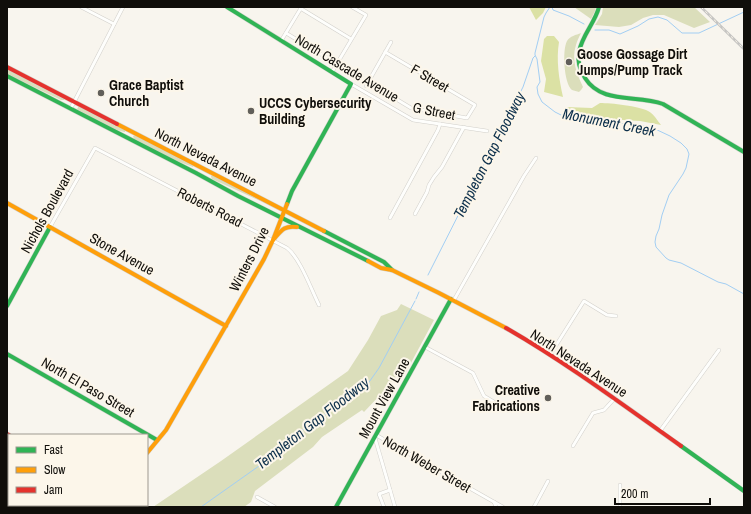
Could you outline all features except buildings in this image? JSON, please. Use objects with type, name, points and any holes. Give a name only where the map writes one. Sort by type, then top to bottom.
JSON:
[{"type":"street","points":[[82,7],[114,24]]},
{"type":"street","points":[[71,108],[123,7]]},
{"type":"street","name":"North Cascade Avenue","points":[[226,7],[351,84],[365,88],[411,119],[487,131]]},
{"type":"street","points":[[332,72],[366,15],[352,7]]},
{"type":"street","points":[[599,7],[598,12],[584,37],[579,54],[581,72],[591,87],[608,96],[658,103],[670,108],[744,152]]},
{"type":"street","points":[[281,41],[301,8],[351,39]]},
{"type":"street","points":[[286,33],[337,64]]},
{"type":"street","points":[[365,88],[391,42]]},
{"type":"street","name":"F Street","points":[[385,52],[475,105]]},
{"type":"street","name":"North Nevada Avenue","points":[[7,67],[384,262],[392,270]]},
{"type":"street","name":"North Nevada Avenue","points":[[7,76],[238,196],[381,268],[392,270],[507,329],[550,355],[615,398],[744,491]]},
{"type":"street","name":"G Street","points":[[368,82],[411,108],[467,118],[475,105]]},
{"type":"street","name":"Winters Drive","points":[[148,453],[166,430],[264,259],[273,240],[288,199],[351,84]]},
{"type":"street","points":[[390,218],[440,124]]},
{"type":"street","points":[[415,214],[428,192],[429,185],[442,167],[464,128]]},
{"type":"street","points":[[128,138],[131,131]]},
{"type":"street","name":"Nichols Boulevard","points":[[7,306],[95,148]]},
{"type":"street","name":"Roberts Road","points":[[95,148],[290,250],[295,256],[318,305]]},
{"type":"street","name":"Mount View Lane","points":[[336,507],[425,347],[524,176],[536,158]]},
{"type":"street","points":[[196,173],[199,166]]},
{"type":"street","name":"Stone Avenue","points":[[7,203],[226,326]]},
{"type":"street","points":[[273,240],[281,230],[286,227],[307,230]]},
{"type":"street","points":[[550,355],[584,301],[607,315],[616,316]]},
{"type":"street","points":[[425,347],[473,374],[484,396],[509,411]]},
{"type":"street","points":[[660,430],[719,350]]},
{"type":"street","name":"North El Paso Street","points":[[7,354],[147,434]]},
{"type":"street","points":[[573,446],[593,413],[604,410],[615,398]]},
{"type":"street","name":"North El Paso Street","points":[[148,435],[157,440]]},
{"type":"street","points":[[376,437],[395,507]]},
{"type":"street","name":"North Weber Street","points":[[376,437],[503,507]]},
{"type":"street","points":[[534,507],[548,482]]},
{"type":"street","points":[[620,485],[620,507]]},
{"type":"street","points":[[384,507],[379,494],[390,490]]},
{"type":"street","points":[[257,497],[275,507]]},
{"type":"street","points":[[494,502],[496,507]]},
{"type":"green space","points":[[529,7],[546,7],[543,13],[536,20]]},
{"type":"green space","points":[[574,7],[596,7],[591,19]]},
{"type":"green space","points":[[603,7],[694,7],[710,22],[694,28],[664,15],[653,15],[643,18],[631,25],[619,27],[595,25],[602,14]]},
{"type":"green space","name":"Goose Gossage Dirt Jumps/Pump Track","points":[[581,33],[576,44],[574,56],[577,72],[583,87],[579,92],[572,90],[569,87],[564,59],[565,45],[568,39]]},
{"type":"green space","points":[[547,36],[554,36],[559,42],[558,70],[563,97],[544,92],[546,79],[541,61],[544,39]]},
{"type":"green space","points":[[7,69],[64,100],[61,100],[7,74]]},
{"type":"green space","points":[[600,103],[625,105],[644,109],[652,114],[661,125],[640,121],[611,120],[579,116],[573,111],[566,110],[566,107],[592,108]]},
{"type":"green space","points":[[79,106],[125,130],[125,132],[111,128],[78,110],[77,109]]},
{"type":"green space","points":[[133,136],[137,136],[193,167],[174,160],[134,139]]},
{"type":"green space","points":[[211,176],[214,176],[265,203],[212,179]]},
{"type":"green space","points":[[401,304],[434,320],[405,374],[400,372],[364,412],[362,410],[322,437],[313,447],[255,491],[251,502],[244,507],[153,507],[348,371],[368,340],[381,316],[397,310]]},
{"type":"waterway","name":"Monument Creek","points":[[550,7],[544,17],[535,53],[540,82],[537,87],[538,94],[542,102],[561,115],[608,123],[637,124],[653,128],[681,143],[687,149],[689,154],[686,168],[669,195],[656,236],[656,247],[669,260],[681,263],[744,294]]},
{"type":"waterway","points":[[552,7],[553,10],[584,24]]},
{"type":"waterway","points":[[595,30],[609,30],[620,34],[649,19],[658,17],[667,20],[682,33],[699,33],[744,12]]},
{"type":"waterway","name":"Templeton Gap Floodway","points":[[428,275],[523,87],[535,56]]},
{"type":"waterway","name":"Templeton Gap Floodway","points":[[416,299],[419,292]]},
{"type":"waterway","name":"Templeton Gap Floodway","points":[[201,507],[283,449],[285,442],[367,385],[379,368],[415,301]]},
{"type":"railway","points":[[701,7],[744,49]]},
{"type":"traffic: fast","points":[[227,7],[351,84],[292,191],[287,204]]},
{"type":"traffic: fast","points":[[599,7],[583,40],[578,55],[579,65],[582,72],[592,86],[601,92],[610,95],[653,101],[663,104],[744,152]]},
{"type":"traffic: fast","points":[[7,76],[238,196],[368,261]]},
{"type":"traffic: fast","points":[[7,306],[50,227]]},
{"type":"traffic: fast","points":[[324,231],[384,262],[392,270]]},
{"type":"traffic: fast","points":[[336,507],[451,299]]},
{"type":"traffic: fast","points":[[7,354],[147,434]]},
{"type":"traffic: fast","points":[[148,435],[157,440]]},
{"type":"traffic: fast","points":[[681,446],[744,491]]},
{"type":"traffic: slow","points":[[117,124],[324,231]]},
{"type":"traffic: slow","points":[[7,203],[226,326]]},
{"type":"traffic: slow","points":[[148,452],[166,430],[264,259],[287,204]]},
{"type":"traffic: slow","points":[[273,240],[286,228],[297,227]]},
{"type":"traffic: slow","points":[[368,261],[381,268],[392,270],[506,328]]},
{"type":"traffic: jam","points":[[7,67],[117,124]]},
{"type":"traffic: jam","points":[[506,328],[529,341],[573,370],[681,446]]},
{"type":"place","name":"Goose Gossage Dirt Jumps/Pump Track","points":[[569,62]]},
{"type":"place","name":"Grace Baptist Church","points":[[101,93]]},
{"type":"place","name":"UCCS Cybersecurity Building","points":[[251,111]]},
{"type":"place","name":"Creative Fabrications","points":[[548,398]]}]
